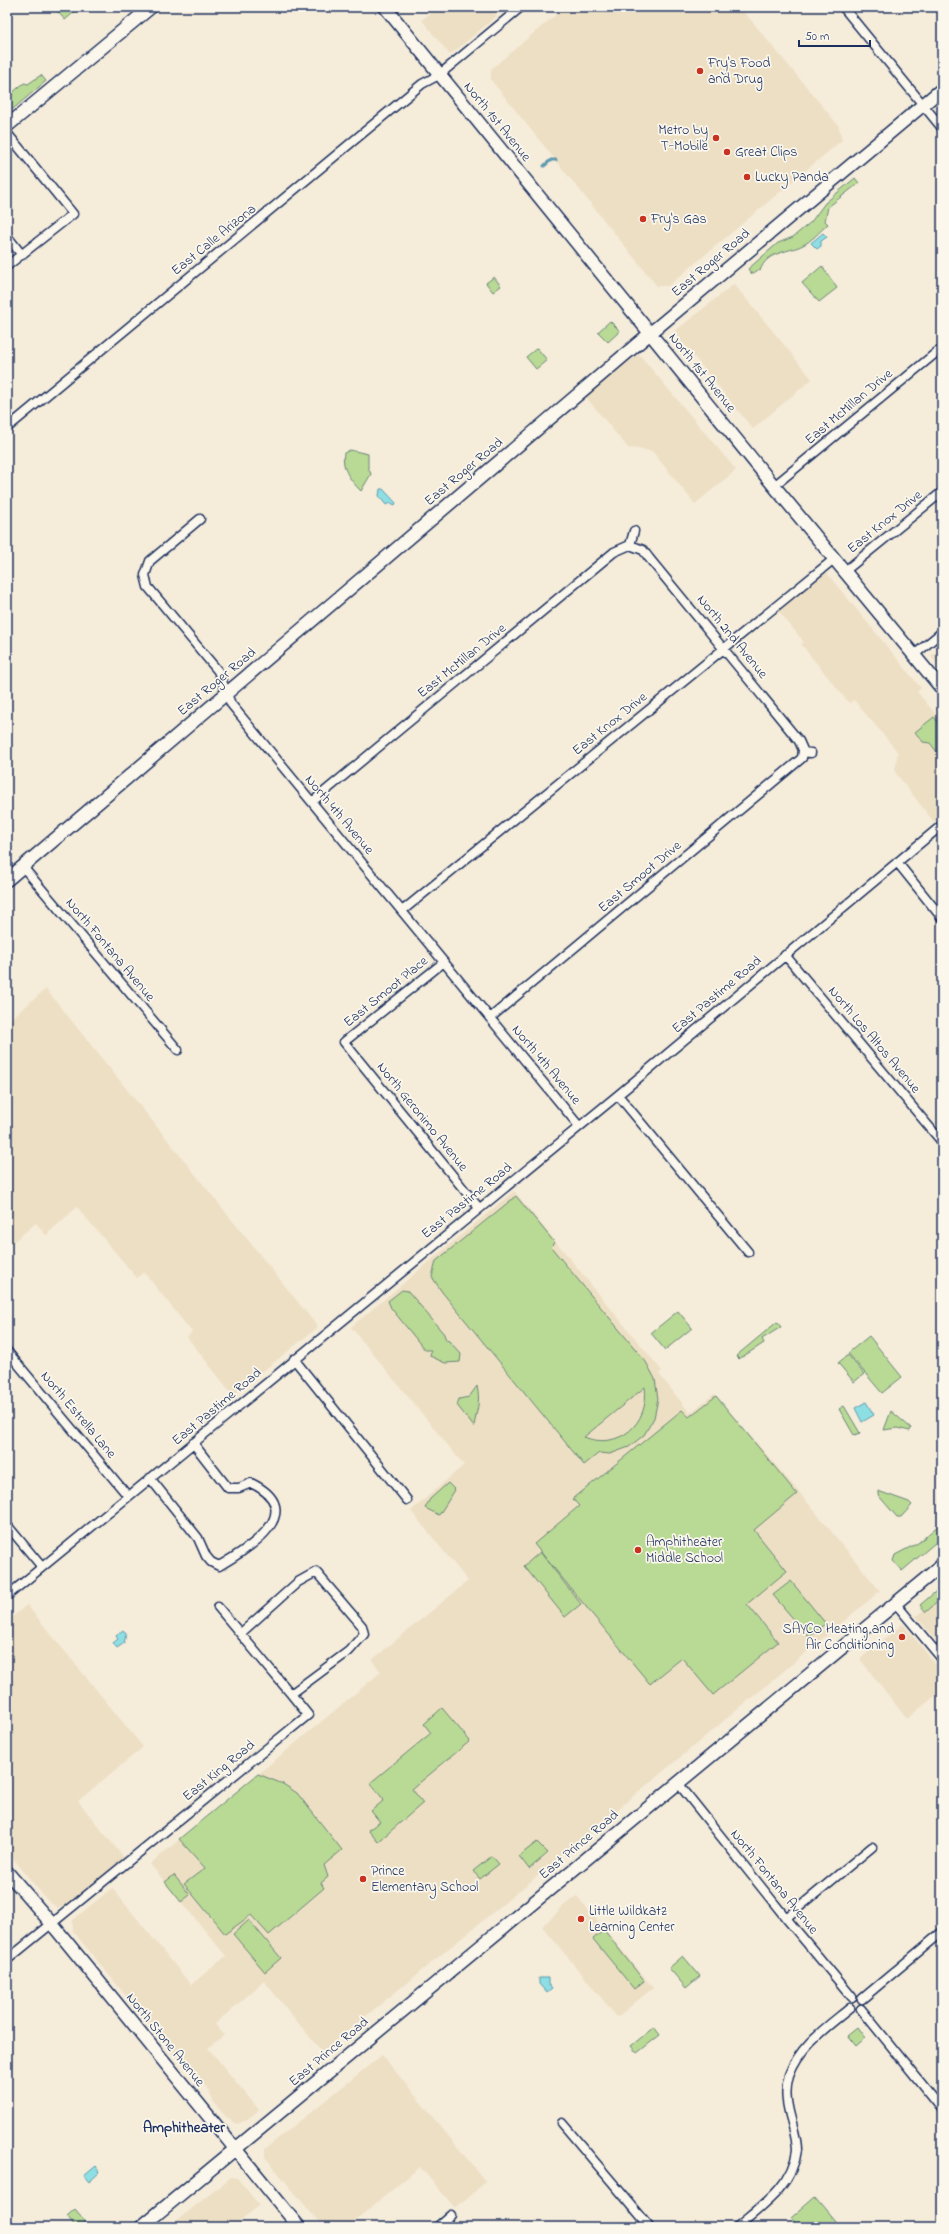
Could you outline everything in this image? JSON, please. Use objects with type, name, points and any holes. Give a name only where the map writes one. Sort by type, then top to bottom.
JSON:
[{"type":"main road","points":[[7,126],[150,7]]},
{"type":"main road","name":"North 1st Avenue","points":[[385,7],[774,486],[942,689]]},
{"type":"main road","name":"East Roger Road","points":[[7,880],[651,333],[942,89]]},
{"type":"main road","name":"East Prince Road","points":[[141,2227],[942,1565]]},
{"type":"main road","name":"North Stone Avenue","points":[[7,1872],[52,1924],[299,2227]]},
{"type":"street","points":[[439,75],[521,7]]},
{"type":"street","points":[[843,7],[942,128]]},
{"type":"street","name":"East Calle Arizona","points":[[7,428],[422,84],[439,75]]},
{"type":"street","points":[[7,133],[74,214],[7,266]]},
{"type":"street","points":[[7,236],[22,255]]},
{"type":"street","name":"East McMillan Drive","points":[[774,486],[937,352],[942,350]]},
{"type":"street","name":"East Knox Drive","points":[[845,571],[942,492]]},
{"type":"street","name":"North 4th Avenue","points":[[200,519],[150,561],[145,571],[145,580],[148,587],[218,671],[228,692],[231,704],[579,1126]]},
{"type":"street","points":[[630,545],[634,531]]},
{"type":"street","name":"East McMillan Drive","points":[[312,802],[614,552],[630,545]]},
{"type":"street","name":"North 2nd Avenue","points":[[630,545],[643,550],[650,558],[799,741],[806,753]]},
{"type":"street","name":"East Knox Drive","points":[[402,911],[834,559]]},
{"type":"street","points":[[914,655],[942,632]]},
{"type":"street","name":"East Smoot Drive","points":[[490,1018],[793,768],[806,753]]},
{"type":"street","name":"East Pastime Road","points":[[7,1596],[294,1359],[618,1095],[785,954],[942,825]]},
{"type":"street","points":[[897,862],[942,918]]},
{"type":"street","name":"North Fontana Avenue","points":[[23,867],[178,1050]]},
{"type":"street","name":"North Los Altos Avenue","points":[[785,954],[942,1142]]},
{"type":"street","name":"East Smoot Place","points":[[344,1042],[444,962]]},
{"type":"street","name":"North Geronimo Avenue","points":[[344,1042],[479,1208]]},
{"type":"street","points":[[618,1095],[748,1252]]},
{"type":"street","name":"North Estrella Lane","points":[[7,1351],[128,1496]]},
{"type":"street","points":[[294,1359],[407,1500]]},
{"type":"street","points":[[150,1478],[198,1538],[206,1556],[211,1562],[219,1566],[244,1551],[274,1523],[277,1511],[272,1500],[261,1488],[251,1483],[239,1488],[228,1488],[193,1443]]},
{"type":"street","points":[[7,1525],[42,1567]]},
{"type":"street","points":[[218,1607],[241,1632],[291,1694],[350,1651],[364,1634],[362,1626],[316,1572],[298,1582],[241,1632]]},
{"type":"street","points":[[896,1604],[942,1659]]},
{"type":"street","name":"East King Road","points":[[52,1924],[308,1715],[291,1694]]},
{"type":"street","name":"North Fontana Avenue","points":[[678,1783],[786,1918],[852,1997]]},
{"type":"street","points":[[786,1918],[872,1847]]},
{"type":"street","points":[[7,1960],[52,1924]]},
{"type":"street","points":[[862,1999],[942,1932]]},
{"type":"street","points":[[859,1996],[862,1999],[864,2004],[861,2009],[855,2011],[850,2008],[848,2004],[852,1997],[859,1996]]},
{"type":"street","points":[[737,2227],[773,2197],[787,2179],[793,2163],[797,2148],[785,2096],[789,2076],[795,2062],[810,2042],[850,2008]]},
{"type":"street","points":[[861,2009],[942,2109]]},
{"type":"street","points":[[562,2123],[650,2227]]},
{"type":"street","points":[[436,2227],[451,2214]]},
{"type":"shaded area","points":[[438,7],[489,7],[497,16],[450,55],[422,20]]},
{"type":"shaded area","points":[[565,7],[740,7],[838,125],[842,140],[668,286],[657,286],[491,80],[491,69]]},
{"type":"shaded area","points":[[734,284],[812,379],[753,429],[674,332]]},
{"type":"shaded area","points":[[639,354],[736,470],[695,504],[652,451],[629,449],[585,396]]},
{"type":"shaded area","points":[[825,571],[921,688],[917,692],[942,722],[942,815],[934,822],[895,772],[898,752],[854,700],[849,703],[801,644],[804,642],[777,609]]},
{"type":"shaded area","points":[[942,647],[942,670],[931,656]]},
{"type":"shaded area","points":[[46,989],[318,1327],[233,1395],[187,1337],[192,1332],[144,1272],[137,1278],[77,1207],[46,1235],[36,1223],[7,1247],[7,1022]]},
{"type":"shaded area","points":[[514,1191],[662,1371],[659,1374],[690,1413],[714,1394],[799,1492],[880,1591],[541,1873],[322,2052],[264,1981],[215,2024],[224,2035],[208,2048],[259,2110],[246,2120],[237,2124],[228,2119],[214,2103],[207,2088],[187,2064],[177,2058],[73,1931],[73,1920],[112,1888],[191,1985],[226,1956],[150,1864],[381,1672],[372,1660],[468,1581],[411,1511],[464,1465],[351,1327]]},
{"type":"shaded area","points":[[942,1595],[942,1648],[916,1616]]},
{"type":"shaded area","points":[[27,1605],[143,1747],[78,1801],[124,1858],[63,1907],[58,1908],[47,1900],[7,1851],[7,1621]]},
{"type":"shaded area","points":[[903,1624],[942,1672],[942,1690],[907,1719],[860,1659]]},
{"type":"shaded area","points":[[577,1896],[653,1988],[617,2017],[542,1926],[559,1911],[558,1910]]},
{"type":"shaded area","points":[[382,2055],[486,2182],[455,2208],[420,2167],[347,2227],[323,2227],[265,2157],[265,2149]]},
{"type":"shaded area","points":[[231,2177],[237,2178],[259,2205],[233,2227],[169,2227]]},
{"type":"green space","points":[[54,7],[80,7],[65,20]]},
{"type":"green space","points":[[41,75],[46,81],[7,114],[8,88],[12,93],[24,83],[28,84]]},
{"type":"green space","points":[[855,178],[859,183],[828,207],[825,221],[828,224],[808,242],[771,257],[763,265],[760,271],[758,270],[752,274],[748,269],[778,243],[793,237],[811,222],[825,203]]},
{"type":"green space","points":[[822,266],[837,288],[819,302],[802,283]]},
{"type":"green space","points":[[494,277],[501,286],[493,292],[486,283]]},
{"type":"green space","points":[[610,321],[620,331],[608,342],[598,332]]},
{"type":"green space","points":[[537,348],[547,360],[536,369],[526,357]]},
{"type":"green space","points":[[350,450],[368,454],[368,467],[371,474],[361,491],[353,483],[345,469],[343,458],[344,453]]},
{"type":"green space","points":[[934,717],[942,727],[941,757],[930,743],[923,742],[915,732]]},
{"type":"green space","points":[[516,1196],[555,1243],[551,1247],[646,1362],[655,1379],[658,1399],[654,1418],[644,1435],[629,1447],[610,1454],[599,1453],[584,1465],[442,1292],[432,1277],[436,1261]],"holes":[[[645,1387],[645,1400],[642,1412],[630,1431],[620,1437],[609,1440],[597,1440],[584,1437]]]},
{"type":"green space","points":[[402,1290],[408,1291],[444,1334],[446,1340],[449,1341],[461,1354],[460,1362],[445,1363],[430,1356],[431,1350],[425,1350],[391,1308],[388,1301]]},
{"type":"green space","points":[[678,1311],[692,1328],[665,1350],[651,1333]]},
{"type":"green space","points":[[777,1322],[781,1327],[762,1339],[764,1343],[739,1359],[736,1356]]},
{"type":"green space","points":[[869,1336],[902,1377],[882,1393],[848,1353]]},
{"type":"green space","points":[[848,1355],[864,1374],[854,1382],[838,1363]]},
{"type":"green space","points":[[477,1386],[478,1403],[474,1427],[457,1405],[459,1399],[469,1397]]},
{"type":"green space","points":[[716,1396],[797,1494],[754,1530],[787,1571],[747,1604],[778,1642],[713,1695],[682,1658],[650,1684],[534,1544],[579,1506],[573,1499],[682,1410],[689,1417]]},
{"type":"green space","points":[[844,1406],[860,1433],[854,1435],[839,1409]]},
{"type":"green space","points":[[891,1411],[911,1428],[910,1431],[897,1428],[884,1430]]},
{"type":"green space","points":[[448,1483],[455,1490],[439,1515],[425,1508],[430,1499]]},
{"type":"green space","points":[[878,1491],[909,1502],[912,1505],[901,1517],[897,1517],[878,1495]]},
{"type":"green space","points":[[940,1524],[942,1527],[942,1537],[902,1571],[893,1561],[895,1555],[918,1543]]},
{"type":"green space","points":[[540,1552],[581,1604],[565,1617],[524,1566]]},
{"type":"green space","points":[[791,1581],[826,1624],[809,1637],[773,1595]]},
{"type":"green space","points":[[940,1588],[942,1589],[942,1598],[926,1612],[920,1605]]},
{"type":"green space","points":[[442,1708],[470,1741],[412,1789],[423,1803],[378,1842],[368,1830],[380,1822],[371,1811],[384,1800],[370,1783],[431,1733],[424,1724]]},
{"type":"green space","points":[[258,1774],[283,1784],[297,1793],[342,1850],[324,1865],[328,1877],[321,1883],[324,1888],[269,1935],[251,1915],[225,1934],[184,1884],[205,1868],[179,1839]]},
{"type":"green space","points":[[537,1842],[548,1853],[529,1869],[519,1856]]},
{"type":"green space","points":[[492,1856],[499,1864],[480,1879],[473,1871]]},
{"type":"green space","points":[[174,1875],[190,1895],[181,1902],[165,1882]]},
{"type":"green space","points":[[249,1920],[281,1958],[265,1972],[233,1934]]},
{"type":"green space","points":[[604,1930],[644,1981],[634,1989],[593,1939]]},
{"type":"green space","points":[[683,1956],[700,1976],[686,1988],[669,1968]]},
{"type":"green space","points":[[654,2027],[660,2035],[637,2053],[631,2046]]},
{"type":"green space","points":[[857,2027],[865,2038],[856,2046],[847,2035]]},
{"type":"green space","points":[[815,2197],[840,2227],[799,2227],[791,2218]]},
{"type":"green space","points":[[75,2209],[86,2222],[79,2227],[76,2227],[67,2216]]},
{"type":"water","points":[[823,233],[827,237],[821,241],[821,246],[817,249],[811,243]]},
{"type":"water","points":[[380,489],[383,489],[396,503],[395,505],[391,503],[386,505],[379,496]]},
{"type":"water","points":[[866,1402],[874,1415],[862,1422],[855,1408]]},
{"type":"water","points":[[123,1630],[126,1634],[124,1643],[117,1648],[113,1643],[118,1639],[116,1636]]},
{"type":"water","points":[[539,1978],[548,1978],[548,1984],[552,1989],[547,1993],[539,1984]]},
{"type":"water","points":[[96,2166],[100,2172],[89,2182],[84,2176]]},
{"type":"waterway","points":[[544,166],[551,160],[556,160]]},
{"type":"place","name":"Fry's Food and Drug","points":[[700,71]]},
{"type":"place","name":"Metro by T-Mobile","points":[[716,138]]},
{"type":"place","name":"Great Clips","points":[[727,152]]},
{"type":"place","name":"Lucky Panda","points":[[747,177]]},
{"type":"place","name":"Fry's Gas","points":[[643,219]]},
{"type":"place","name":"Amphitheater Middle School","points":[[638,1550]]},
{"type":"place","name":"SAYCO Heating and Air Conditioning","points":[[902,1637]]},
{"type":"place","name":"Prince Elementary School","points":[[363,1879]]},
{"type":"place","name":"Little Wildkatz Learning Center","points":[[581,1919]]},
{"type":"district","name":"Amphitheater","points":[[184,2128]]}]
